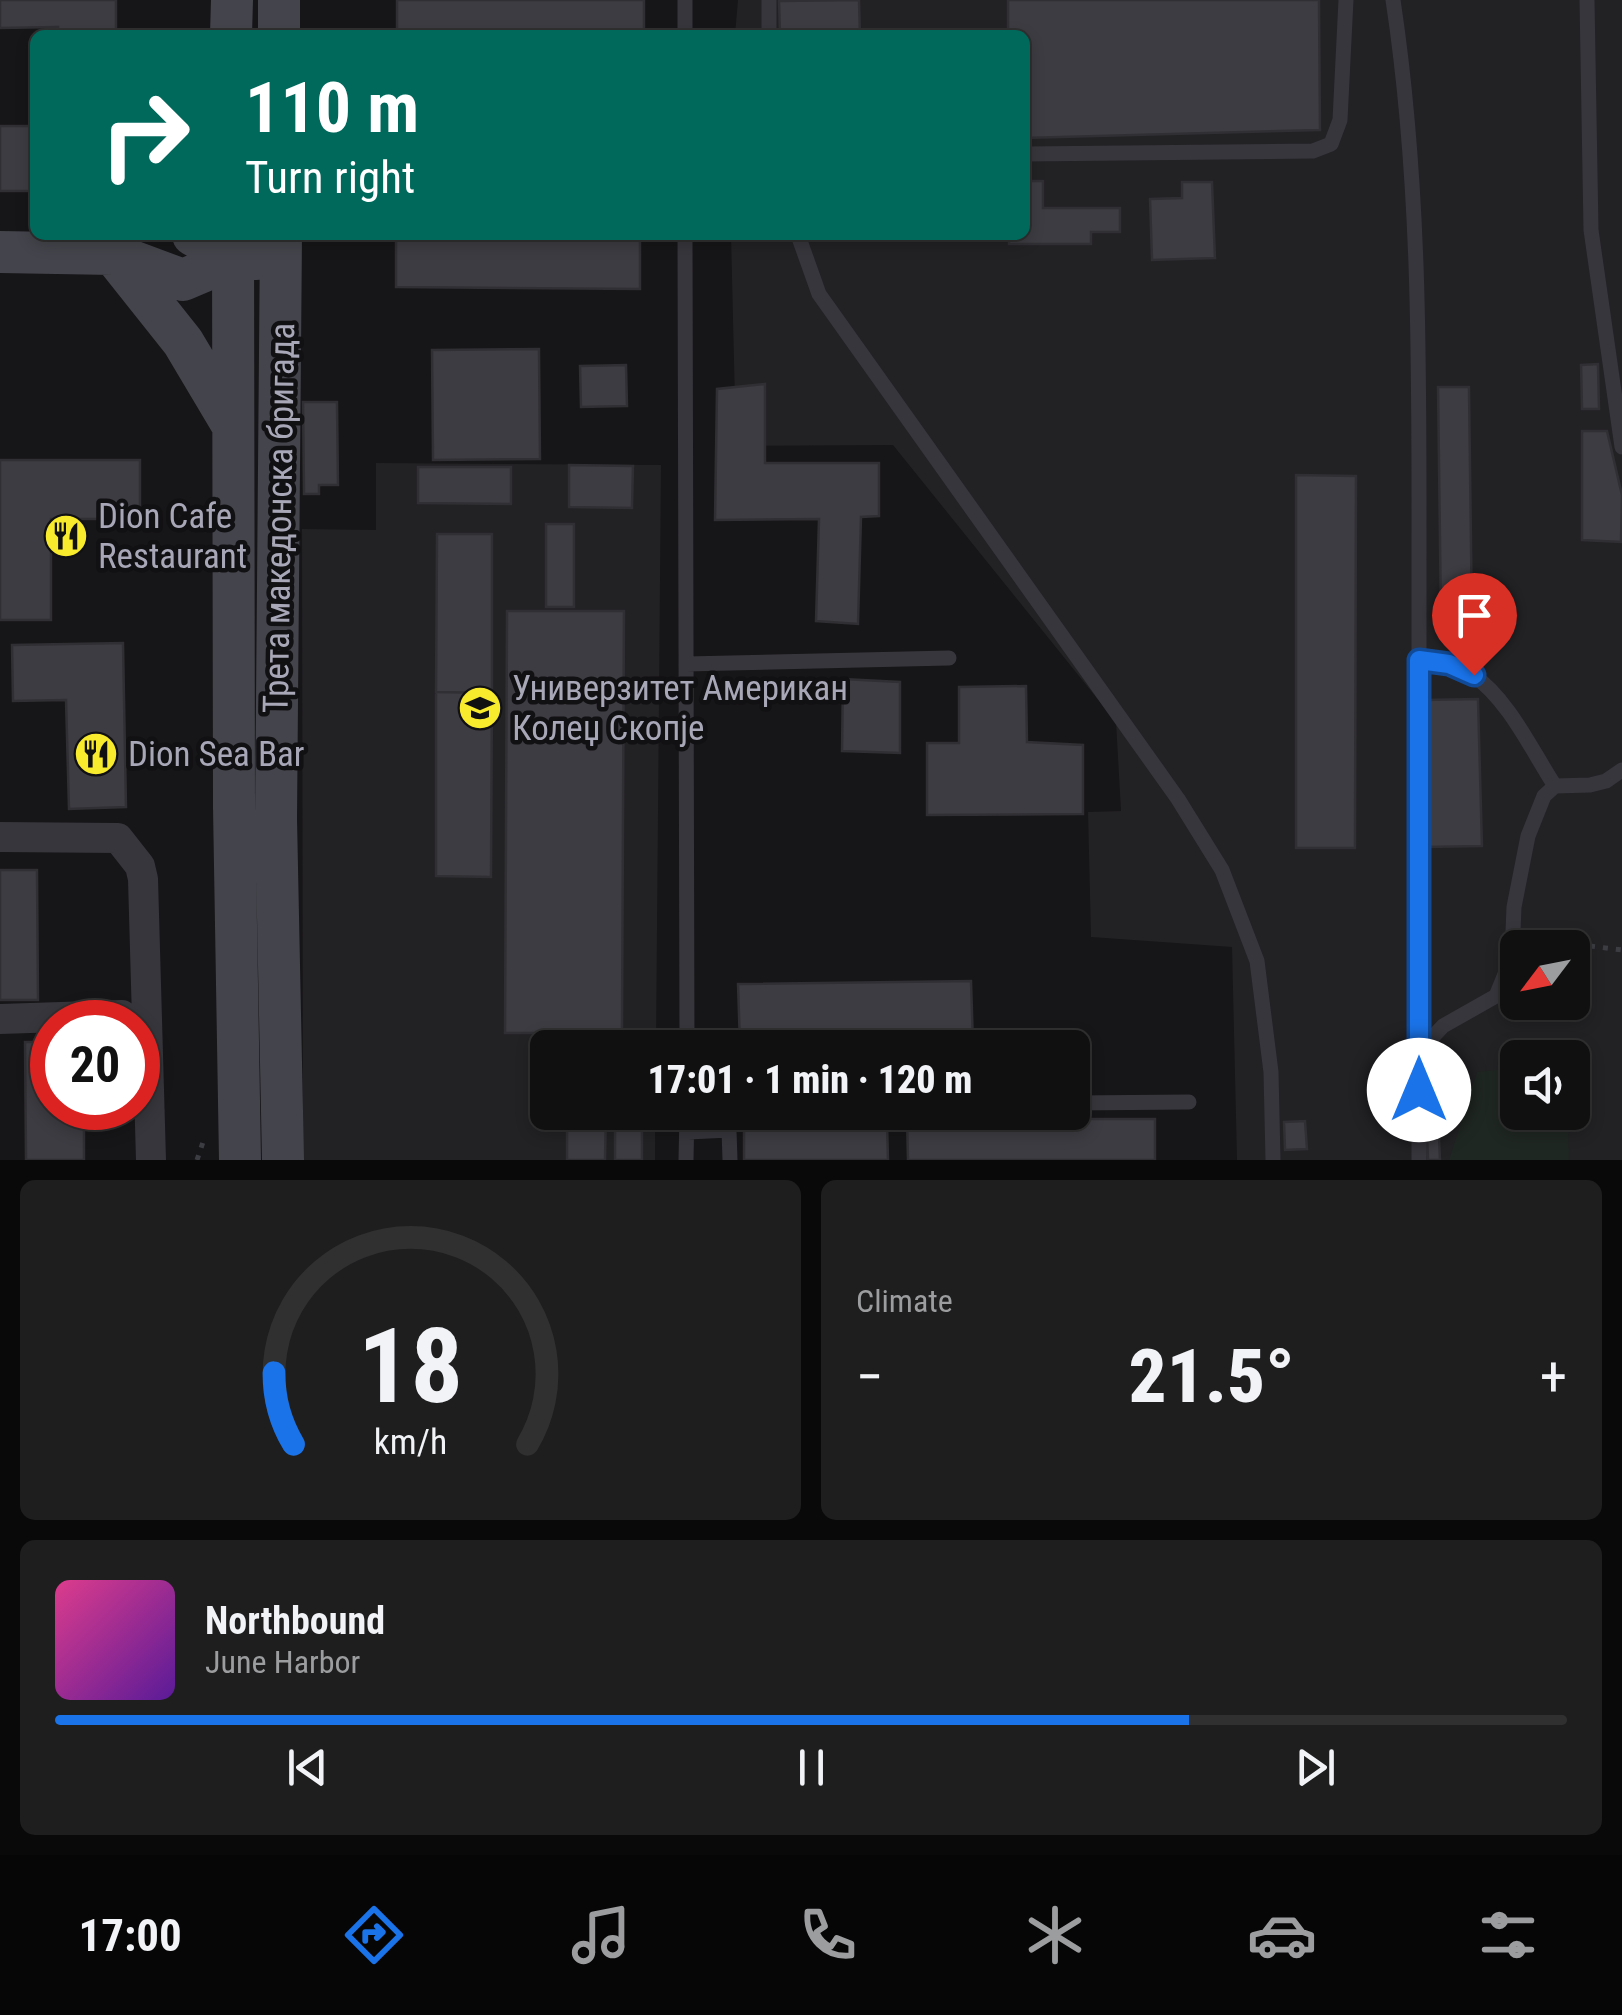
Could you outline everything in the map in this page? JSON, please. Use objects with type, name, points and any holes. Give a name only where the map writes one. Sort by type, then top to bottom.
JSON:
[{"type":"street","points":[[231,30],[232,0]]},
{"type":"street","points":[[279,0],[280,30]]},
{"type":"street","points":[[126,244],[231,422]]},
{"type":"street","points":[[0,252],[126,244],[183,280],[234,246],[281,248]]},
{"type":"street","name":"Трета македонска бригада","points":[[234,246],[231,422],[240,1160]]},
{"type":"street","name":"Трета македонска бригада","points":[[281,248],[276,819],[283,1160]]},
{"type":"street","points":[[0,837],[118,838],[140,866],[151,1160]]},
{"type":"street","points":[[0,1019],[30,1018]]},
{"type":"street","points":[[201,1159],[240,1106]]},
{"type":"lane","points":[[684,0],[685,30]]},
{"type":"lane","points":[[769,0],[770,30]]},
{"type":"lane","points":[[1030,154],[1313,151],[1330,144],[1340,120],[1346,0]]},
{"type":"lane","points":[[1393,0],[1403,73],[1419,388],[1419,1160]]},
{"type":"lane","points":[[1588,0],[1591,230],[1622,448]]},
{"type":"lane","points":[[685,240],[687,1030]]},
{"type":"lane","points":[[800,240],[819,294],[1178,799],[1222,870],[1257,961],[1271,1072],[1272,1160]]},
{"type":"lane","points":[[686,664],[949,658]]},
{"type":"lane","points":[[1419,660],[1449,664],[1474,675],[1502,705],[1555,786]]},
{"type":"lane","points":[[1419,1052],[1443,1026],[1496,996],[1512,957],[1514,906],[1528,836],[1544,796],[1555,786],[1606,781],[1622,770]]},
{"type":"lane","points":[[1090,1103],[1189,1102]]},
{"type":"lane","points":[[686,1160],[688,1132],[729,1130],[730,1160]]},
{"type":"path","points":[[1590,946],[1622,950]]},
{"type":"shaded area","points":[[738,0],[1622,0],[1622,1160],[1237,1160],[1232,947],[1091,937],[1088,812],[1121,811],[1116,722],[893,445],[736,446],[731,240],[1030,240],[1030,30],[735,30]]},
{"type":"shaded area","name":"Универзитет Американ Колеџ Скопје","points":[[376,463],[661,465],[656,1030],[530,1030],[530,1130],[655,1130],[655,1160],[303,1160],[302,529],[376,530]]},
{"type":"shaded area","points":[[1500,1070],[1500,1130],[1568,1130],[1569,1160],[1449,1160],[1477,1072]]},
{"type":"building","points":[[0,0],[116,0],[116,30],[0,28]]},
{"type":"building","points":[[397,0],[644,0],[644,30],[397,30]]},
{"type":"building","points":[[859,0],[860,30],[780,30],[779,1]]},
{"type":"building","points":[[1008,0],[1319,0],[1320,130],[1030,138],[1030,30],[1008,30]]},
{"type":"building","points":[[0,126],[30,126],[30,191],[0,191]]},
{"type":"building","points":[[1030,181],[1043,181],[1043,208],[1120,208],[1120,232],[1091,232],[1091,244],[1009,244],[1009,240],[1030,240]]},
{"type":"building","points":[[1182,182],[1212,182],[1215,258],[1152,260],[1150,199],[1182,198]]},
{"type":"building","points":[[396,240],[640,240],[640,289],[396,287]]},
{"type":"building","points":[[539,349],[540,459],[433,460],[432,350]]},
{"type":"building","points":[[1598,364],[1599,409],[1582,409],[1581,365]]},
{"type":"building","points":[[626,365],[627,406],[581,407],[580,366]]},
{"type":"building","points":[[765,384],[765,463],[879,463],[879,516],[861,517],[858,624],[816,621],[819,519],[715,520],[717,389]]},
{"type":"building","points":[[1438,387],[1469,387],[1472,621],[1441,621]]},
{"type":"building","points":[[303,402],[337,402],[338,485],[319,485],[319,494],[304,494]]},
{"type":"building","points":[[1582,431],[1607,431],[1622,495],[1621,542],[1582,540]]},
{"type":"building","points":[[0,460],[140,460],[140,519],[51,519],[51,620],[0,620]]},
{"type":"building","points":[[569,465],[633,466],[632,508],[569,507]]},
{"type":"building","points":[[418,467],[511,467],[511,504],[418,503]]},
{"type":"building","points":[[1296,475],[1356,476],[1355,848],[1296,848]]},
{"type":"building","points":[[546,524],[574,524],[574,607],[546,607]]},
{"type":"building","points":[[437,534],[492,534],[492,693],[436,692]]},
{"type":"building","points":[[507,611],[624,611],[622,1030],[505,1033]]},
{"type":"building","name":"Dion Sea Bar","points":[[123,643],[126,807],[69,809],[66,700],[13,701],[12,645]]},
{"type":"building","points":[[843,679],[900,682],[900,753],[842,751]]},
{"type":"building","points":[[1026,686],[1027,742],[1083,745],[1083,814],[927,815],[927,743],[959,743],[959,687]]},
{"type":"building","points":[[436,692],[492,693],[491,877],[436,876]]},
{"type":"building","points":[[1478,699],[1482,846],[1427,847],[1423,700]]},
{"type":"building","points":[[0,870],[37,870],[38,1000],[0,1000]]},
{"type":"building","points":[[971,981],[973,1030],[740,1030],[738,984]]},
{"type":"building","points":[[25,1042],[30,1042],[30,1130],[84,1130],[84,1160],[26,1160]]},
{"type":"building","points":[[1090,1119],[1155,1119],[1155,1160],[908,1160],[907,1130],[1090,1130]]},
{"type":"building","points":[[1305,1121],[1307,1149],[1285,1150],[1284,1122]]},
{"type":"building","points":[[567,1130],[606,1130],[605,1160],[567,1160]]},
{"type":"building","points":[[615,1130],[642,1130],[642,1160],[615,1160]]},
{"type":"building","points":[[744,1130],[887,1130],[888,1160],[744,1160]]},
{"type":"building","points":[[1427,1136],[1439,1136],[1440,1160],[1428,1160]]},
{"type":"place","name":"Dion Cafe Restaurant","points":[[66,536]]},
{"type":"place","name":"Универзитет Американ Колеџ Скопје","points":[[480,708]]},
{"type":"place","name":"Dion Sea Bar","points":[[96,754]]},
{"type":"route","points":[[1419,1090],[1419,660],[1449,664],[1474,675]]}]
